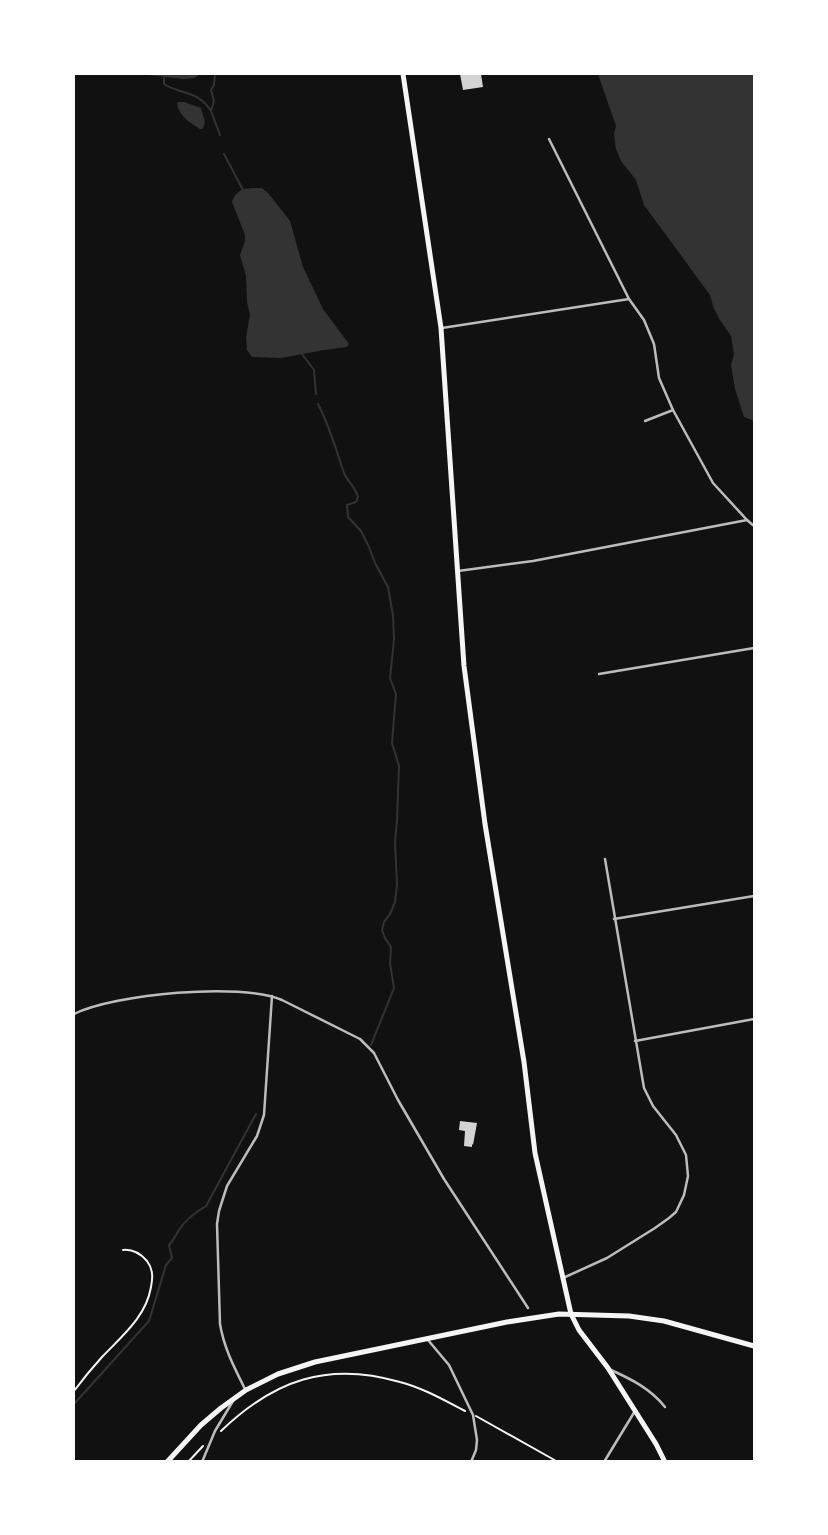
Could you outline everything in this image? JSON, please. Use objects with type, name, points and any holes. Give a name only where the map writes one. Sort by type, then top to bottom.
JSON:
[{"type":"main road","points":[[403,74],[441,328],[464,666],[485,824],[524,1062],[535,1153],[571,1314],[665,1461]]},
{"type":"main road","points":[[167,1461],[201,1425],[234,1398],[269,1378],[297,1367],[507,1322],[571,1314],[641,1318],[664,1321],[754,1346]]},
{"type":"street","points":[[549,139],[629,299],[645,320],[654,344],[659,378],[673,410],[713,483],[754,526]]},
{"type":"street","points":[[441,328],[629,299]]},
{"type":"street","points":[[645,421],[673,410]]},
{"type":"street","points":[[457,571],[533,561],[747,520]]},
{"type":"street","points":[[599,674],[754,648]]},
{"type":"street","points":[[563,1278],[607,1258],[676,1212],[684,1195],[688,1176],[686,1155],[676,1135],[653,1106],[644,1088],[605,859]]},
{"type":"street","points":[[614,919],[754,896]]},
{"type":"street","points":[[74,1014],[121,1000],[171,993],[257,993],[299,1007],[360,1040],[374,1053],[444,1178],[528,1308]]},
{"type":"street","points":[[246,1390],[226,1352],[221,1332],[217,1224],[227,1186],[257,1136],[264,1115],[272,996]]},
{"type":"street","points":[[635,1041],[754,1019]]},
{"type":"street","points":[[428,1339],[449,1365],[473,1415],[477,1440],[471,1461]]},
{"type":"street","points":[[608,1368],[647,1390],[666,1406]]},
{"type":"street","points":[[202,1461],[234,1398]]},
{"type":"street","points":[[604,1461],[635,1411]]},
{"type":"path","points":[[74,1391],[134,1324],[147,1304],[153,1273],[142,1256],[132,1249],[123,1250]]},
{"type":"path","points":[[221,1430],[279,1388],[311,1377],[340,1373],[372,1374],[401,1382],[473,1415],[558,1461]]},
{"type":"path","points":[[188,1461],[206,1443]]},
{"type":"shaded area","points":[[138,74],[200,74],[195,78],[184,79]]},
{"type":"shaded area","points":[[598,74],[754,74],[754,423],[744,417],[735,389],[731,365],[734,354],[731,336],[714,309],[710,295],[644,205],[636,180],[621,161],[616,149],[616,126]]},
{"type":"shaded area","points":[[179,102],[201,108],[205,122],[203,129],[183,116],[178,108]]},
{"type":"shaded area","points":[[262,188],[290,221],[303,267],[323,309],[349,344],[347,347],[281,358],[252,357],[247,350],[246,337],[250,315],[246,276],[240,255],[245,235],[232,202],[240,191]]},
{"type":"building","points":[[460,74],[481,74],[483,87],[463,90]]},
{"type":"building","points":[[460,1121],[477,1123],[472,1147],[464,1146],[465,1131],[459,1130]]},
{"type":"waterway","points":[[215,74],[211,90],[214,101],[211,111],[220,135]]},
{"type":"waterway","points":[[164,78],[164,84],[201,99],[211,111]]},
{"type":"waterway","points":[[224,154],[243,190]]},
{"type":"waterway","points":[[302,354],[314,370],[316,394]]},
{"type":"waterway","points":[[318,404],[344,473],[358,497],[356,502],[347,505],[348,517],[361,531],[388,587],[393,616],[394,640],[390,678],[396,694],[392,743],[399,766],[395,842],[397,885],[395,902],[382,930],[391,947],[390,963],[394,988],[371,1045]]},
{"type":"waterway","points":[[74,1404],[149,1321],[166,1265],[172,1258],[169,1245],[184,1223],[206,1206],[256,1114]]}]
